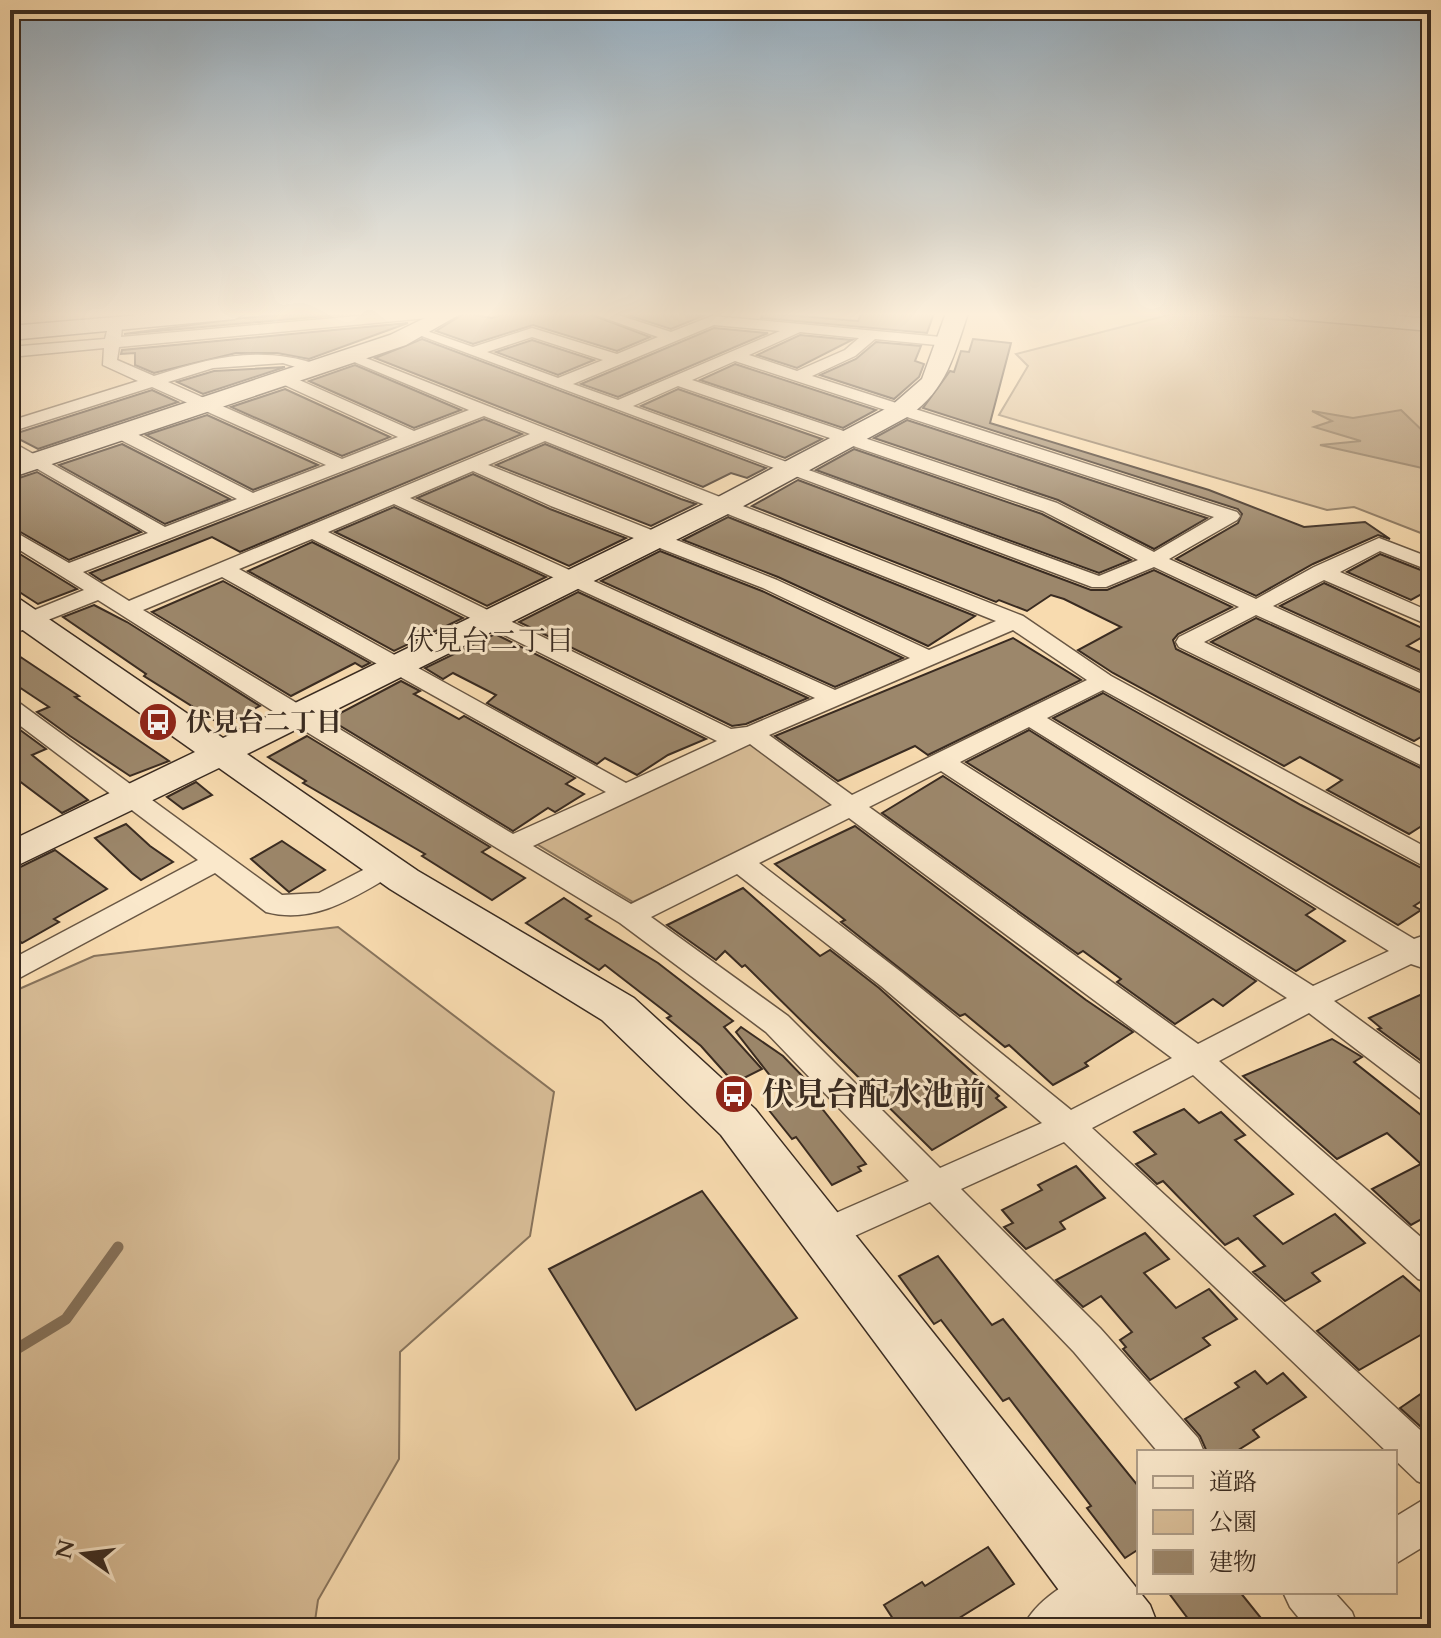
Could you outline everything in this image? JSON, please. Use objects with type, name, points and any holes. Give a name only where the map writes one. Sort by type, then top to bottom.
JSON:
[{"type":"street","points":[[10,427],[128,389]]},
{"type":"street","points":[[171,389],[341,465]]},
{"type":"street","points":[[10,470],[248,389]]},
{"type":"street","points":[[307,389],[414,438]]},
{"type":"street","points":[[433,389],[1015,621],[1103,681],[1431,861]]},
{"type":"street","points":[[573,389],[1099,583],[1154,560],[1230,516],[837,389]]},
{"type":"street","points":[[618,406],[658,389]]},
{"type":"street","points":[[703,389],[1050,507],[1154,560],[1431,687]]},
{"type":"street","points":[[10,857],[650,538],[726,504],[900,411],[918,400],[928,389]]},
{"type":"street","points":[[68,571],[485,410]]},
{"type":"street","points":[[121,433],[253,500]]},
{"type":"street","points":[[127,609],[546,434]]},
{"type":"street","points":[[10,446],[165,535]]},
{"type":"street","points":[[474,465],[770,584],[929,658]]},
{"type":"street","points":[[395,498],[838,700]]},
{"type":"street","points":[[315,533],[728,737],[752,734],[1197,1060],[1431,1268]]},
{"type":"street","points":[[10,535],[295,715],[630,916],[777,1024],[934,1188],[1087,1340],[1182,1450]]},
{"type":"street","points":[[1431,565],[1379,544],[1187,642],[1431,763]]},
{"type":"street","points":[[225,570],[626,793]]},
{"type":"street","points":[[1321,571],[1431,620]]},
{"type":"street","points":[[17,618],[98,592]]},
{"type":"street","points":[[17,618],[221,752],[386,867],[618,1009],[738,1122],[1127,1628]]},
{"type":"street","points":[[510,846],[752,734],[838,700],[1015,621]]},
{"type":"street","points":[[630,916],[1103,681]]},
{"type":"street","points":[[10,707],[276,905],[325,902],[386,867]]},
{"type":"street","points":[[1031,718],[1425,953]]},
{"type":"street","points":[[942,761],[1311,999],[1431,1089]]},
{"type":"street","points":[[10,973],[217,861]]},
{"type":"street","points":[[741,863],[891,979],[1068,1126],[1431,1467]]},
{"type":"street","points":[[826,1233],[934,1188],[1068,1126],[1311,999],[1425,953]]},
{"type":"street","points":[[1397,1542],[1431,1516]]},
{"type":"street","points":[[1045,1628],[1098,1590]]},
{"type":"green space","points":[[1014,389],[1431,389],[1431,537],[1354,507],[1327,510],[999,415]]},
{"type":"green space","points":[[754,741],[841,804],[633,902],[535,843]]},
{"type":"green space","points":[[338,927],[554,1092],[530,1236],[400,1352],[399,1459],[318,1600],[314,1628],[10,1628],[10,993],[94,956]]},
{"type":"shaded area","points":[[1401,410],[1431,439],[1431,470],[1320,445],[1361,441],[1314,427],[1332,421],[1312,411],[1353,418]]},
{"type":"building","points":[[193,389],[217,389],[203,394]]},
{"type":"building","points":[[286,389],[390,437],[342,456],[231,407]]},
{"type":"building","points":[[328,389],[413,389],[461,410],[414,428]]},
{"type":"building","points":[[455,389],[557,389],[766,468],[747,478],[731,473],[703,487]]},
{"type":"building","points":[[596,389],[636,389],[618,397]]},
{"type":"building","points":[[679,389],[822,439],[785,458],[641,406]]},
{"type":"building","points":[[728,389],[813,389],[876,410],[843,428]]},
{"type":"building","points":[[865,389],[905,389],[894,399]]},
{"type":"building","points":[[937,389],[999,389],[990,423],[1209,490],[1304,527],[1365,522],[1390,539],[1378,535],[1313,564],[1256,596],[1176,559],[1238,523],[1242,514],[1238,509],[923,408]]},
{"type":"building","points":[[152,390],[178,402],[38,449],[11,435]]},
{"type":"building","points":[[207,415],[318,465],[253,490],[146,435]]},
{"type":"building","points":[[484,419],[522,434],[240,552],[212,537],[102,581],[90,573]]},
{"type":"building","points":[[907,420],[1207,518],[1154,549],[1058,500],[874,438]]},
{"type":"building","points":[[122,444],[230,499],[165,524],[59,465]]},
{"type":"building","points":[[545,444],[696,504],[651,526],[496,465]]},
{"type":"building","points":[[854,449],[1042,514],[1131,560],[1099,573],[816,470]]},
{"type":"building","points":[[37,472],[141,532],[69,560],[10,526],[10,481]]},
{"type":"building","points":[[473,474],[550,509],[626,538],[569,566],[417,498]]},
{"type":"building","points":[[798,480],[1091,590],[1107,590],[1154,570],[1232,607],[1178,634],[1173,640],[1176,649],[1431,773],[1431,820],[1409,834],[1327,790],[1342,780],[1300,757],[1284,766],[1113,673],[1078,650],[1121,627],[1064,599],[1051,595],[1027,611],[999,600],[996,602],[752,506]]},
{"type":"building","points":[[394,507],[546,577],[487,606],[335,532]]},
{"type":"building","points":[[728,517],[975,616],[928,646],[778,577],[683,540]]},
{"type":"building","points":[[312,542],[463,618],[394,651],[248,571]]},
{"type":"building","points":[[10,548],[77,589],[38,604],[10,586]]},
{"type":"building","points":[[660,551],[762,591],[903,658],[835,687],[601,581]]},
{"type":"building","points":[[1380,554],[1431,574],[1431,589],[1411,600],[1347,572]]},
{"type":"building","points":[[223,581],[370,663],[362,667],[355,663],[291,696],[152,612]]},
{"type":"building","points":[[1324,583],[1431,632],[1407,646],[1431,657],[1431,675],[1280,606]]},
{"type":"building","points":[[578,592],[808,698],[746,724],[732,726],[519,622]]},
{"type":"building","points":[[94,605],[127,622],[260,706],[222,725],[144,676],[146,674],[63,617]]},
{"type":"building","points":[[1256,618],[1431,697],[1431,731],[1414,741],[1211,642]]},
{"type":"building","points":[[495,634],[706,739],[668,755],[637,775],[605,758],[597,764],[487,703],[496,695],[453,673],[443,679],[425,668]]},
{"type":"building","points":[[1013,638],[1081,680],[928,755],[915,746],[838,781],[775,736]]},
{"type":"building","points":[[10,650],[169,761],[130,776],[70,736],[37,712],[49,707],[10,681]]},
{"type":"building","points":[[401,681],[420,691],[414,694],[459,719],[464,716],[575,778],[566,784],[584,794],[555,812],[548,808],[513,831],[329,719]]},
{"type":"building","points":[[1103,693],[1301,805],[1431,873],[1431,895],[1414,906],[1421,910],[1398,925],[1053,718]]},
{"type":"building","points":[[12,724],[46,749],[32,755],[88,800],[62,813],[10,774]]},
{"type":"building","points":[[1029,730],[1315,909],[1306,915],[1345,941],[1296,971],[966,762]]},
{"type":"building","points":[[307,736],[490,847],[482,852],[525,878],[492,900],[422,856],[425,854],[303,783],[306,781],[268,757]]},
{"type":"building","points":[[943,776],[1256,981],[1223,1006],[1213,999],[1175,1024],[1117,982],[1121,979],[1083,951],[1078,954],[882,813]]},
{"type":"building","points":[[196,782],[212,795],[183,809],[167,797]]},
{"type":"building","points":[[126,824],[173,862],[141,880],[132,873],[95,838]]},
{"type":"building","points":[[855,826],[1133,1032],[1085,1063],[1088,1066],[1053,1085],[1009,1045],[1005,1047],[965,1014],[960,1016],[841,922],[845,920],[775,864]]},
{"type":"building","points":[[282,841],[325,870],[289,892],[251,859]]},
{"type":"building","points":[[55,850],[107,889],[54,919],[59,922],[22,943],[10,933],[10,872]]},
{"type":"building","points":[[743,888],[820,956],[830,950],[879,988],[999,1096],[996,1098],[1006,1107],[932,1150],[745,965],[742,967],[725,951],[716,960],[667,925]]},
{"type":"building","points":[[564,898],[591,916],[586,919],[658,963],[733,1021],[724,1027],[762,1069],[734,1083],[701,1046],[667,1018],[671,1016],[605,965],[599,970],[526,923]]},
{"type":"building","points":[[1431,990],[1431,1068],[1378,1029],[1381,1028],[1369,1018]]},
{"type":"building","points":[[741,1027],[783,1056],[811,1085],[805,1087],[866,1164],[858,1167],[861,1171],[832,1185],[796,1137],[792,1139],[768,1109],[789,1100],[736,1032]]},
{"type":"building","points":[[1332,1039],[1362,1057],[1354,1062],[1431,1123],[1431,1214],[1411,1225],[1372,1189],[1421,1164],[1387,1133],[1337,1159],[1243,1076]]},
{"type":"building","points":[[1184,1109],[1199,1123],[1221,1112],[1245,1135],[1235,1140],[1293,1194],[1254,1216],[1283,1244],[1335,1214],[1365,1243],[1312,1273],[1320,1281],[1285,1301],[1253,1272],[1265,1266],[1238,1238],[1225,1245],[1163,1181],[1157,1184],[1136,1164],[1156,1154],[1134,1132]]},
{"type":"building","points":[[1076,1166],[1105,1198],[1060,1222],[1065,1229],[1026,1249],[1004,1227],[1013,1223],[1002,1210],[1042,1190],[1038,1185]]},
{"type":"building","points":[[702,1191],[797,1318],[636,1410],[549,1269]]},
{"type":"building","points":[[1145,1233],[1169,1259],[1144,1273],[1176,1308],[1209,1289],[1237,1319],[1203,1338],[1210,1345],[1150,1380],[1123,1349],[1126,1347],[1120,1340],[1132,1332],[1101,1296],[1083,1307],[1056,1280]]},
{"type":"building","points":[[938,1256],[992,1325],[1003,1319],[1137,1485],[1137,1550],[1125,1558],[1087,1508],[1091,1506],[1009,1398],[1003,1401],[941,1320],[934,1324],[899,1276]]},
{"type":"building","points":[[1403,1276],[1431,1301],[1431,1329],[1359,1370],[1317,1331]]},
{"type":"building","points":[[1255,1371],[1267,1384],[1283,1373],[1306,1397],[1253,1430],[1259,1437],[1238,1450],[1206,1450],[1200,1436],[1185,1419],[1239,1387],[1235,1383]]},
{"type":"building","points":[[1431,1387],[1431,1436],[1400,1408]]},
{"type":"building","points":[[988,1547],[1014,1584],[943,1628],[899,1628],[884,1605],[922,1582],[925,1586]]},
{"type":"building","points":[[1170,1594],[1242,1594],[1269,1628],[1195,1628]]},
{"type":"waterway","points":[[10,1353],[66,1319],[118,1247]]},
{"type":"place","name":"伏見台二丁目","points":[[158,722]]},
{"type":"place","name":"伏見台配水池前","points":[[734,1094]]},
{"type":"district","name":"伏見台二丁目","points":[[490,640]]}]
